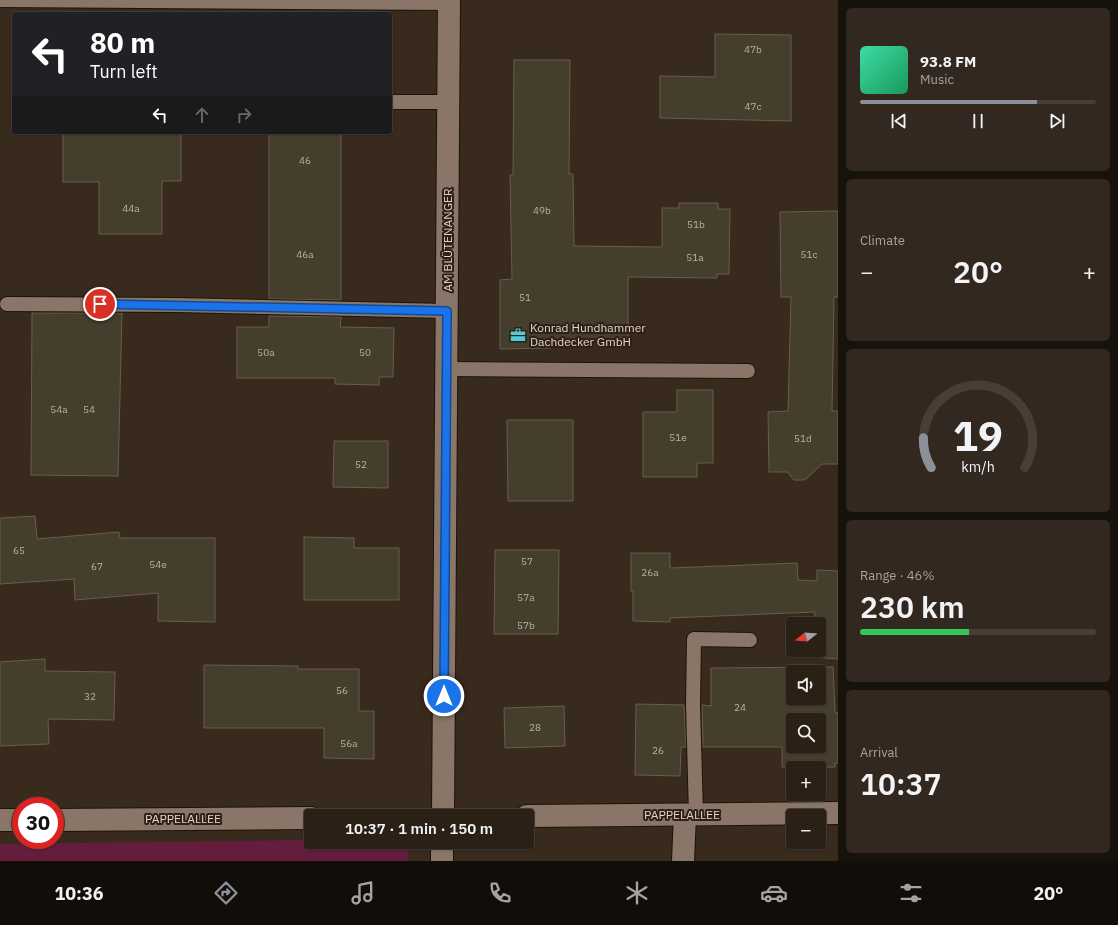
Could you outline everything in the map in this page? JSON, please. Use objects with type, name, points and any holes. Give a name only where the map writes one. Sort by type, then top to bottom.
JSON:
[{"type":"street","name":"AM BLÜTENANGER","points":[[443,809],[449,1]]},
{"type":"street","name":"PAPPELALLEE","points":[[534,816],[838,813]]},
{"type":"street","points":[[683,861],[691,815]]},
{"type":"street","name":"PAPPELALLEE","points":[[64,820],[304,818]]},
{"type":"street","points":[[0,820],[12,820]]},
{"type":"street","points":[[442,849],[442,861]]},
{"type":"lane","points":[[0,0],[449,1]]},
{"type":"lane","points":[[392,102],[448,102]]},
{"type":"lane","points":[[6,304],[185,305],[447,311]]},
{"type":"lane","points":[[447,369],[748,371]]},
{"type":"lane","points":[[691,815],[694,639],[750,640]]},
{"type":"shaded area","points":[[304,840],[304,849],[408,849],[408,861],[0,861],[0,844],[12,844],[12,849],[64,849],[64,843]]},
{"type":"building","points":[[715,34],[791,35],[791,121],[660,118],[660,76],[715,77]]},
{"type":"building","points":[[514,60],[570,60],[569,174],[573,174],[574,246],[662,247],[662,208],[679,208],[679,203],[718,203],[718,209],[730,209],[729,274],[717,274],[717,278],[628,277],[628,341],[551,341],[551,348],[500,349],[500,280],[512,279],[510,175],[513,175]]},
{"type":"building","points":[[63,134],[181,134],[181,181],[162,181],[162,234],[99,234],[99,182],[63,182]]},
{"type":"building","points":[[269,134],[341,134],[341,300],[269,299]]},
{"type":"building","points":[[838,211],[838,297],[834,297],[832,411],[838,411],[838,464],[822,464],[805,480],[794,480],[787,472],[769,472],[768,412],[788,411],[791,297],[781,297],[780,212]]},
{"type":"building","points":[[32,313],[122,313],[118,476],[31,475]]},
{"type":"building","points":[[269,316],[341,317],[340,327],[394,328],[393,377],[379,377],[379,385],[335,384],[335,378],[237,378],[237,327],[269,327]]},
{"type":"building","points":[[677,390],[713,390],[713,463],[697,463],[697,477],[643,477],[643,412],[677,412]]},
{"type":"building","points":[[507,420],[573,420],[573,501],[508,501]]},
{"type":"building","points":[[334,441],[388,441],[388,488],[333,487]]},
{"type":"building","points":[[35,516],[37,539],[119,532],[120,538],[215,538],[215,622],[158,621],[158,593],[75,600],[74,579],[0,584],[0,518]]},
{"type":"building","points":[[304,537],[354,538],[354,548],[399,548],[399,600],[304,600]]},
{"type":"building","points":[[495,550],[559,550],[558,634],[494,634]]},
{"type":"building","points":[[631,553],[670,553],[670,568],[797,563],[798,580],[817,581],[817,570],[838,571],[838,659],[812,657],[826,657],[826,617],[815,617],[815,612],[670,618],[670,622],[633,621],[633,591],[631,591]]},
{"type":"building","points":[[45,659],[45,671],[115,672],[114,720],[48,719],[49,744],[0,746],[0,662]]},
{"type":"building","points":[[204,665],[298,666],[298,669],[359,669],[359,711],[374,711],[374,759],[324,758],[324,728],[204,728]]},
{"type":"building","points":[[786,667],[786,705],[826,705],[826,667],[833,667],[835,713],[838,713],[838,763],[835,763],[835,767],[826,767],[826,761],[786,761],[786,767],[782,767],[782,747],[703,747],[702,705],[711,706],[711,668]]},
{"type":"building","points":[[636,704],[684,705],[686,747],[681,747],[680,776],[635,775]]},
{"type":"building","points":[[564,706],[565,746],[505,748],[504,708]]},
{"type":"place","name":"Konrad Hundhammer Dachdecker GmbH","points":[[518,335]]},
{"type":"route","points":[[100,304],[447,311],[444,696]]}]
